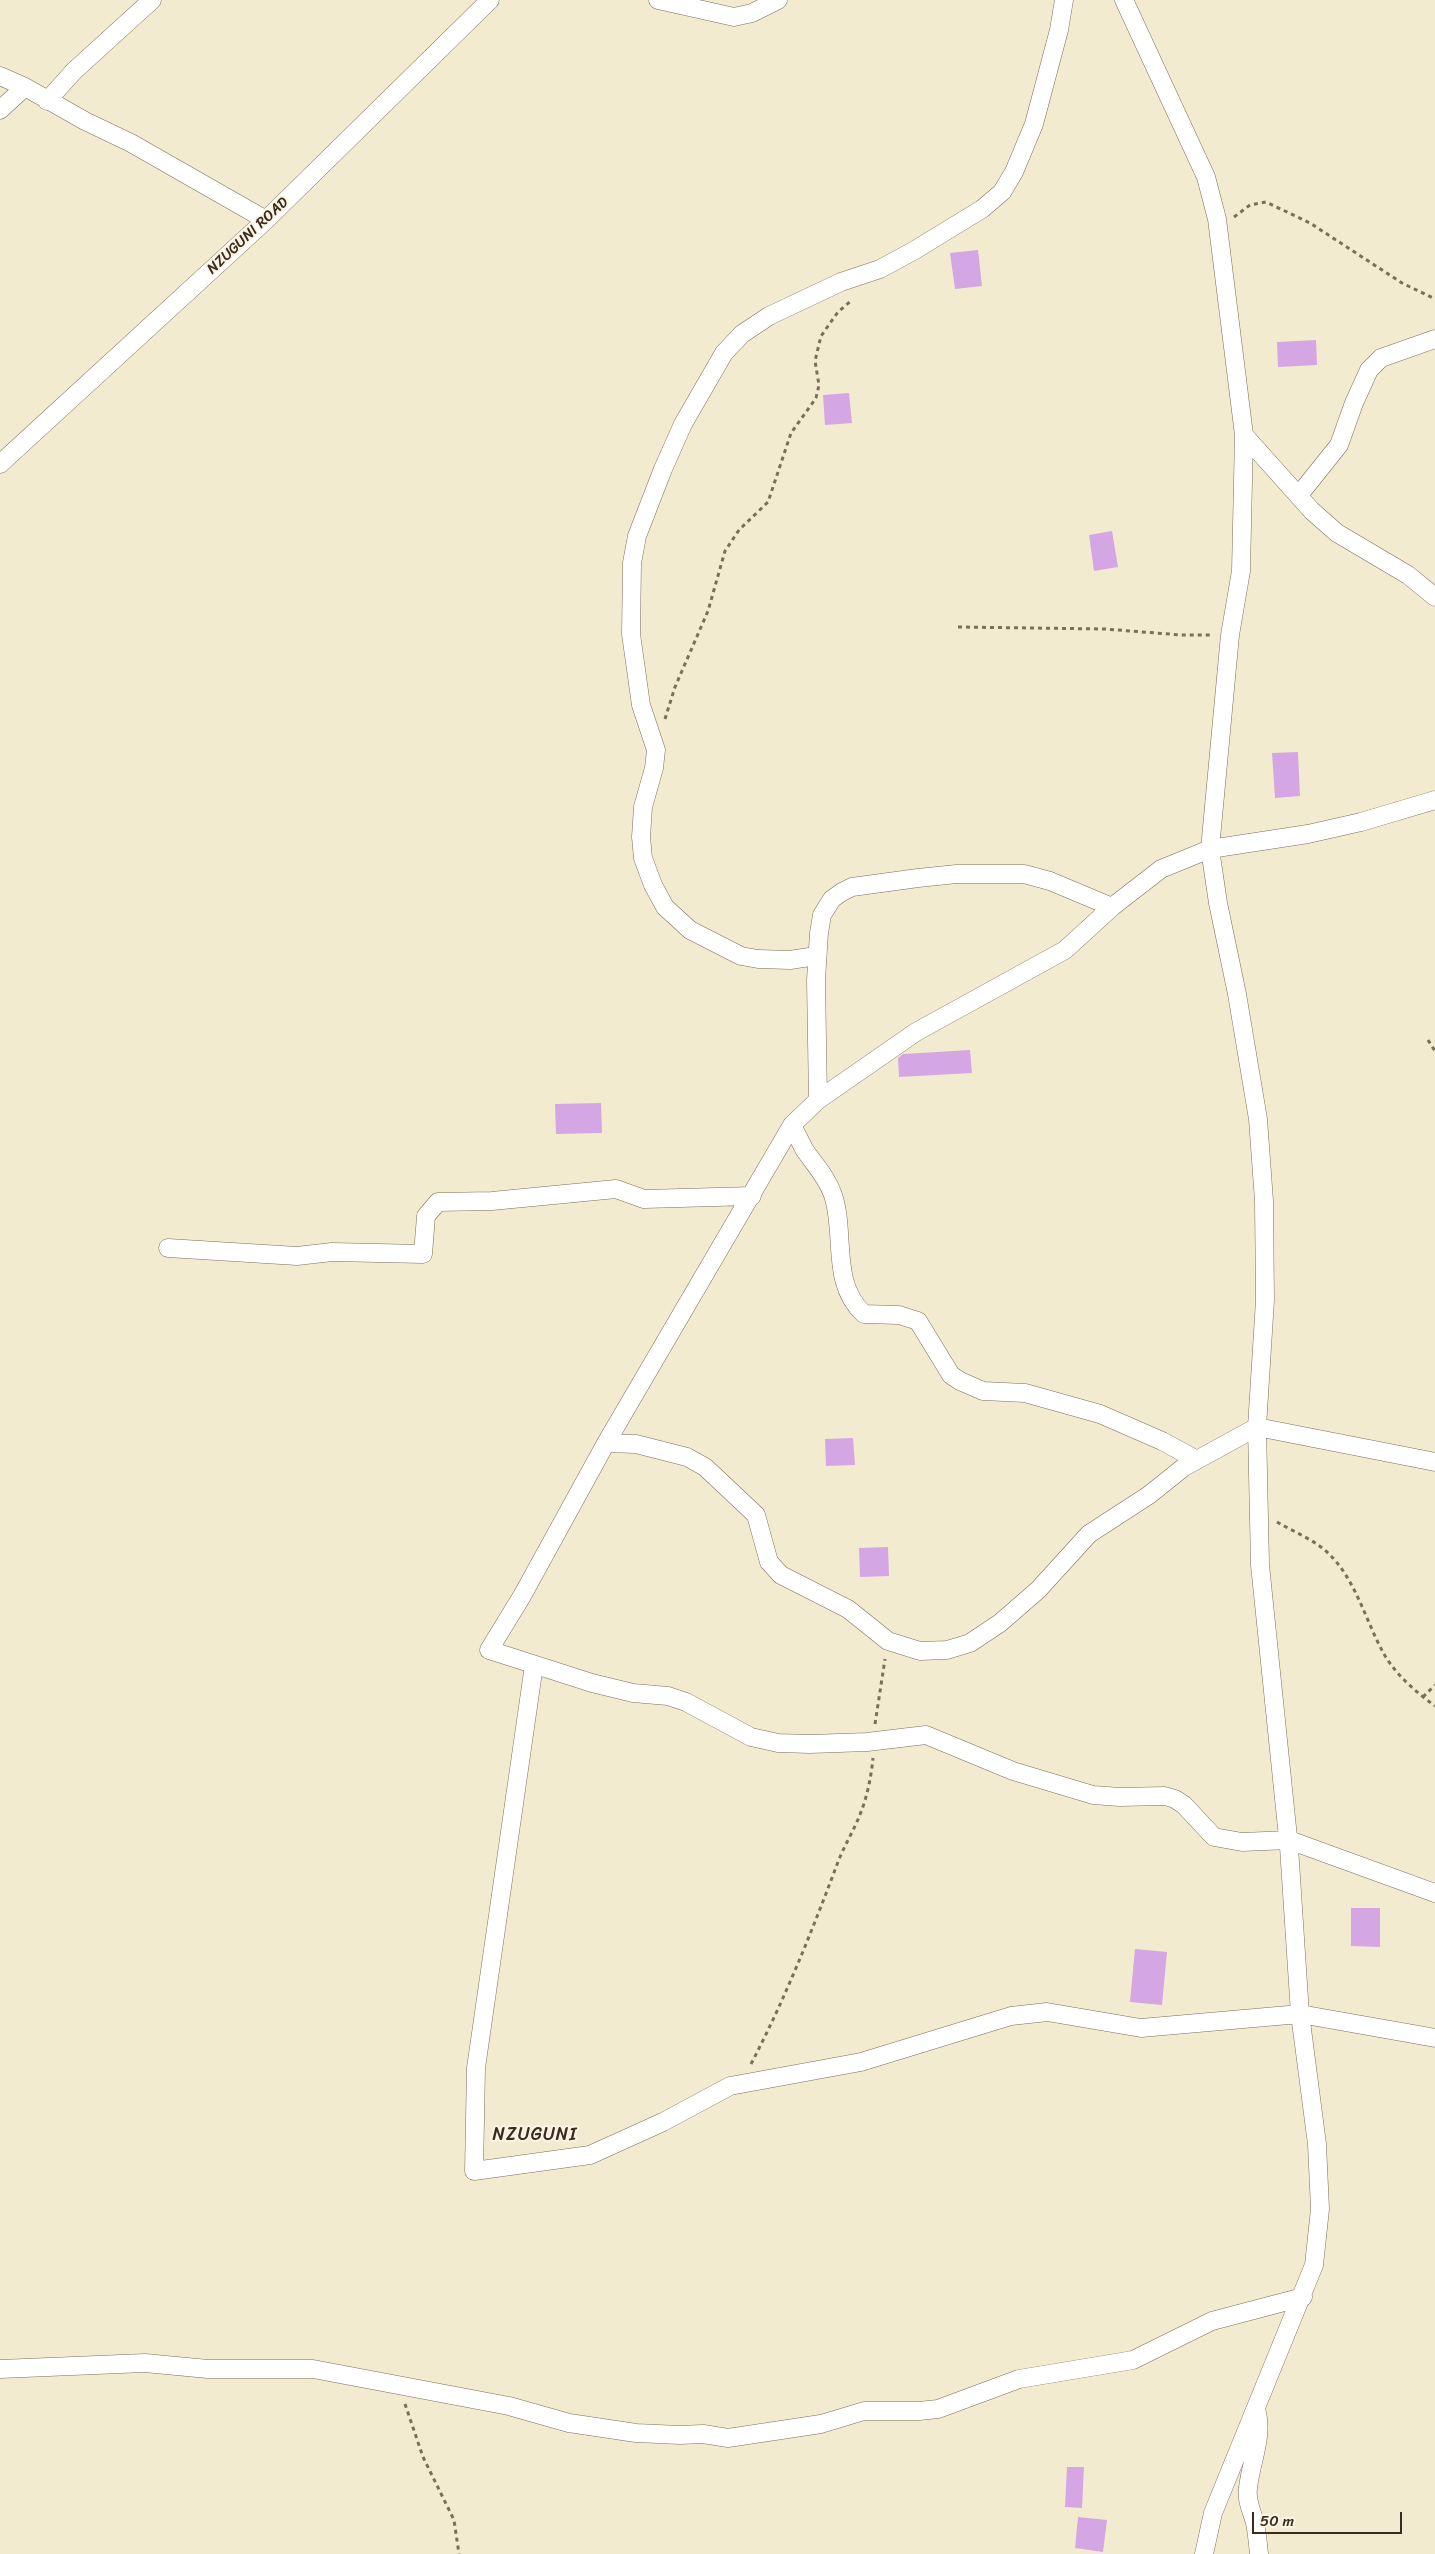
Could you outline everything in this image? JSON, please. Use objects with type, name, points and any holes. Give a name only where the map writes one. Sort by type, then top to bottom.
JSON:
[{"type":"street","points":[[47,101],[74,71],[152,0]]},
{"type":"street","name":"NZUGUNI ROAD","points":[[0,464],[266,220],[490,0]]},
{"type":"street","points":[[658,0],[734,16],[752,12],[778,0]]},
{"type":"street","points":[[816,956],[790,960],[758,960],[741,956],[690,930],[665,908],[653,885],[643,858],[641,837],[642,807],[654,768],[656,750],[646,723],[635,675],[631,634],[632,563],[637,536],[662,469],[707,380],[724,354],[742,334],[755,324],[840,282],[880,269],[908,254],[982,209],[1002,192],[1014,172],[1034,124],[1059,30],[1064,0]]},
{"type":"street","points":[[1124,0],[1206,177],[1219,234],[1244,435],[1241,570],[1230,635],[1210,849],[1218,903],[1237,994],[1258,1119],[1264,1201],[1265,1300],[1257,1427],[1260,1565],[1288,1840],[1300,2014],[1318,2144],[1320,2209],[1316,2257],[1303,2297],[1213,2513],[1204,2554]]},
{"type":"street","points":[[0,76],[25,86],[47,101],[131,143],[266,220]]},
{"type":"street","points":[[0,110],[25,86]]},
{"type":"street","points":[[1299,495],[1339,445],[1354,403],[1369,370],[1381,358],[1435,339]]},
{"type":"street","points":[[1244,435],[1312,511],[1337,533],[1408,575],[1435,598]]},
{"type":"street","points":[[1435,800],[1361,822],[1317,832],[1210,849],[1161,869],[1112,907],[1065,950],[916,1032],[818,1100],[792,1125],[606,1443],[522,1596],[489,1650],[617,1690],[668,1696],[686,1702],[751,1737],[778,1743],[810,1744],[874,1741],[926,1735],[1013,1771],[1093,1794],[1120,1797],[1165,1796],[1176,1799],[1214,1837],[1242,1842],[1288,1840],[1435,1893]]},
{"type":"street","points":[[818,1100],[816,956],[822,915],[832,899],[852,887],[956,874],[1024,874],[1050,881],[1112,907]]},
{"type":"street","points":[[792,1125],[804,1149],[826,1179],[833,1196],[845,1283],[852,1303],[864,1314],[899,1315],[918,1321],[951,1375],[960,1381],[983,1391],[1025,1393],[1100,1414],[1162,1441],[1198,1460]]},
{"type":"street","points":[[168,1248],[297,1256],[332,1252],[423,1254],[426,1216],[438,1202],[492,1202],[616,1189],[644,1199],[752,1196]]},
{"type":"street","points":[[606,1443],[636,1444],[687,1457],[705,1467],[756,1515],[769,1562],[781,1575],[848,1609],[888,1641],[920,1651],[947,1650],[970,1643],[1000,1623],[1038,1590],[1089,1534],[1198,1460],[1257,1427],[1435,1462]]},
{"type":"street","points":[[534,1665],[476,2068],[474,2171],[590,2155],[663,2122],[720,2090],[742,2082],[861,2062],[1011,2016],[1030,2013],[1047,2012],[1141,2028],[1300,2014],[1435,2038]]},
{"type":"street","points":[[0,2369],[145,2363],[208,2369],[313,2369],[509,2406],[569,2423],[645,2434],[703,2434],[728,2438],[744,2437],[838,2420],[864,2411],[919,2412],[938,2409],[1019,2379],[1122,2363],[1212,2321],[1303,2297]]},
{"type":"street","points":[[1256,2407],[1260,2422],[1259,2440],[1248,2489],[1248,2502],[1255,2522],[1259,2554]]},
{"type":"path","points":[[1219,234],[1235,216],[1250,205],[1266,202],[1310,223],[1402,284],[1435,299]]},
{"type":"path","points":[[656,750],[675,687],[708,611],[725,551],[739,530],[768,502],[792,433],[816,398],[818,385],[815,361],[821,336],[838,312],[854,298]]},
{"type":"path","points":[[958,627],[1105,629],[1181,635],[1230,635]]},
{"type":"path","points":[[1428,1040],[1435,1051]]},
{"type":"path","points":[[1259,1510],[1329,1554],[1339,1565],[1385,1656],[1435,1706]]},
{"type":"path","points":[[742,2082],[774,2021],[816,1924],[838,1860],[865,1804],[870,1784],[888,1641]]},
{"type":"path","points":[[1424,1697],[1435,1685]]},
{"type":"path","points":[[398,2384],[422,2457],[454,2520],[459,2554]]},
{"type":"building","points":[[978,250],[982,286],[955,289],[950,253]]},
{"type":"building","points":[[1316,340],[1317,365],[1278,367],[1277,342]]},
{"type":"building","points":[[849,393],[852,423],[825,425],[823,395]]},
{"type":"building","points":[[1112,531],[1118,567],[1094,571],[1089,535]]},
{"type":"building","points":[[1298,752],[1300,796],[1275,798],[1272,753]]},
{"type":"building","points":[[970,1050],[972,1073],[899,1077],[898,1058],[903,1054]]},
{"type":"building","points":[[601,1103],[602,1133],[556,1134],[555,1104]]},
{"type":"building","points":[[853,1438],[855,1465],[826,1466],[825,1439]]},
{"type":"building","points":[[888,1547],[889,1576],[860,1577],[859,1548]]},
{"type":"building","points":[[1351,1908],[1380,1908],[1380,1947],[1351,1946]]},
{"type":"building","points":[[1135,1949],[1167,1952],[1162,2005],[1130,2002]]},
{"type":"building","points":[[1067,2467],[1084,2467],[1082,2508],[1065,2507]]},
{"type":"building","points":[[1078,2517],[1107,2520],[1103,2552],[1075,2548]]},
{"type":"district","name":"NZUGUNI","points":[[535,2135]]}]
